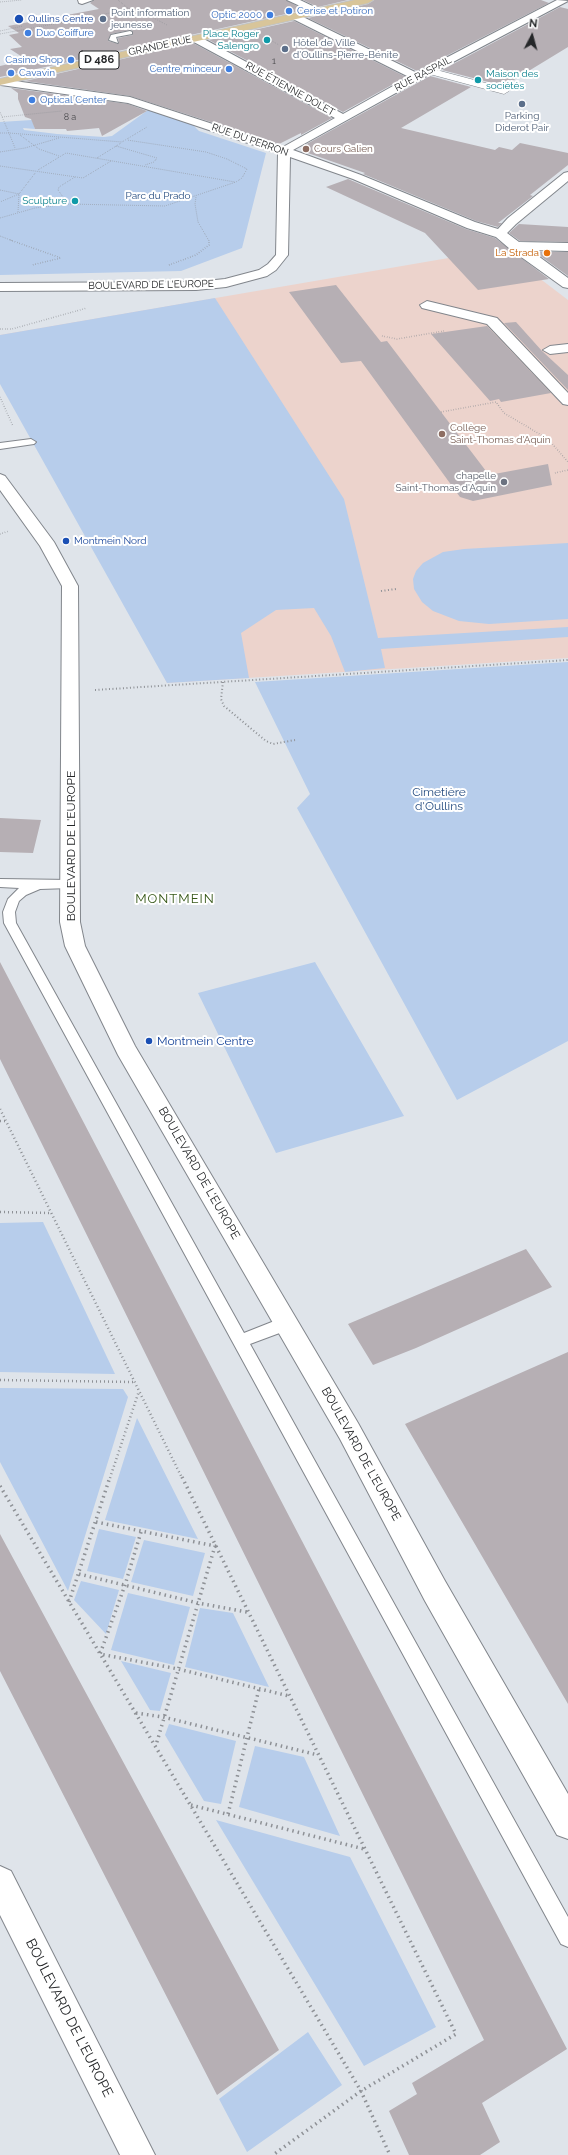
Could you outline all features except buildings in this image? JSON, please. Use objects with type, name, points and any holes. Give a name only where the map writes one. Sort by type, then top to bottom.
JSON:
[{"type":"main road","name":"GRANDE RUE","points":[[1,82],[130,51],[196,39],[368,0]]},
{"type":"street","points":[[292,0],[318,11]]},
{"type":"street","points":[[543,1],[560,2],[568,6]]},
{"type":"street","name":"RUE RASPAIL","points":[[284,151],[417,77],[560,2]]},
{"type":"street","points":[[294,16],[417,77]]},
{"type":"street","name":"RUE ÉTIENNE DOLET","points":[[196,39],[342,118]]},
{"type":"street","points":[[429,71],[504,91]]},
{"type":"street","name":"RUE DU PERRON","points":[[1,82],[130,100],[357,177],[471,225],[500,234],[514,246],[568,284]]},
{"type":"street","name":"BOULEVARD DE L'EUROPE","points":[[0,287],[196,286],[226,283],[263,273],[272,267],[282,255],[284,151]]},
{"type":"street","points":[[284,172],[295,165],[314,162]]},
{"type":"street","points":[[500,234],[512,221],[568,175]]},
{"type":"street","points":[[514,246],[568,247]]},
{"type":"street","points":[[427,305],[493,323],[568,401]]},
{"type":"street","points":[[526,356],[568,348]]},
{"type":"street","name":"BOULEVARD DE L'EUROPE","points":[[0,479],[48,545],[70,586],[70,922],[75,946],[85,969],[126,1049],[349,1431],[436,1592],[568,1824]]},
{"type":"street","name":"BOULEVARD DE L'EUROPE","points":[[0,1882],[138,2155]]},
{"type":"lane","points":[[116,42],[112,40],[113,36],[130,33]]},
{"type":"lane","points":[[0,446],[27,443]]},
{"type":"lane","points":[[0,884],[70,884]]},
{"type":"lane","points":[[38,885],[22,892],[14,899],[8,912],[10,923],[568,1937]]},
{"type":"lane","points":[[240,1341],[287,1323]]},
{"type":"path","points":[[0,2],[22,0]]},
{"type":"path","points":[[118,0],[129,9],[146,14],[169,27]]},
{"type":"path","points":[[98,15],[129,9]]},
{"type":"path","points":[[45,21],[72,15]]},
{"type":"path","points":[[0,34],[76,19]]},
{"type":"path","points":[[36,24],[40,26]]},
{"type":"path","points":[[0,30],[22,26]]},
{"type":"path","points":[[275,43],[279,45]]},
{"type":"path","points":[[0,112],[16,148]]},
{"type":"path","points":[[2,116],[57,112]]},
{"type":"path","points":[[97,158],[170,113]]},
{"type":"path","points":[[0,133],[122,142]]},
{"type":"path","points":[[18,134],[29,140],[34,146],[59,156]]},
{"type":"path","points":[[0,152],[34,146],[59,138]]},
{"type":"path","points":[[0,218],[18,212],[68,204],[106,204],[155,207],[196,197],[236,182],[242,178],[247,169],[227,159],[206,152],[127,140]]},
{"type":"path","points":[[116,146],[152,155],[157,158],[152,164],[143,166]]},
{"type":"path","points":[[0,202],[19,194],[38,170],[66,152],[236,182]]},
{"type":"path","points":[[38,170],[75,177],[86,177],[111,160]]},
{"type":"path","points":[[0,166],[36,172]]},
{"type":"path","points":[[68,204],[58,190],[59,187],[75,177]]},
{"type":"path","points":[[0,190],[19,194]]},
{"type":"path","points":[[18,212],[19,194]]},
{"type":"path","points":[[164,266],[190,258],[209,246],[209,238],[198,222],[194,204],[196,197]]},
{"type":"path","points":[[0,236],[61,258],[29,266]]},
{"type":"path","points":[[382,336],[397,339],[493,323]]},
{"type":"path","points":[[0,398],[27,443]]},
{"type":"path","points":[[441,412],[496,402],[504,413],[548,439],[568,462]]},
{"type":"path","points":[[555,472],[568,470]]},
{"type":"path","points":[[381,591],[396,589]]},
{"type":"path","points":[[70,691],[568,660]]},
{"type":"path","points":[[223,682],[221,699],[224,706],[266,741],[274,744],[294,740]]},
{"type":"path","points":[[0,1109],[456,2034],[361,2091],[273,2155]]},
{"type":"path","points":[[0,1121],[5,1121]]},
{"type":"path","points":[[0,1212],[50,1213]]},
{"type":"path","points":[[0,1380],[134,1382]]},
{"type":"path","points":[[69,1602],[139,1391]]},
{"type":"path","points":[[0,1486],[135,1713],[156,1745],[361,2091],[390,2155]]},
{"type":"path","points":[[96,1522],[215,1546]]},
{"type":"path","points":[[100,1654],[125,1585],[141,1532]]},
{"type":"path","points":[[156,1745],[163,1717],[215,1546]]},
{"type":"path","points":[[79,1574],[198,1603],[248,1612]]},
{"type":"path","points":[[100,1654],[178,1669],[289,1696]]},
{"type":"path","points":[[228,1814],[259,1688]]},
{"type":"path","points":[[135,1713],[163,1717],[318,1755]]},
{"type":"path","points":[[190,1804],[365,1849]]},
{"type":"shaded area","points":[[501,249],[568,300],[568,658],[167,683],[0,335]]},
{"type":"green space","name":"Parc du Prado","points":[[148,110],[192,124],[199,131],[266,153],[242,248],[181,271],[0,275],[0,122],[32,120],[35,129],[23,128],[24,130],[104,137],[112,136]]},
{"type":"green space","points":[[215,298],[344,499],[378,638],[568,627],[568,637],[381,649],[385,668],[345,672],[331,636],[314,608],[276,610],[241,633],[249,678],[167,683],[0,384],[0,335]]},
{"type":"green space","points":[[568,543],[568,619],[489,624],[459,621],[433,611],[422,602],[414,589],[413,579],[416,571],[423,563],[443,552],[464,549]]},
{"type":"green space","name":"Cimetière d'Oullins","points":[[568,662],[568,1041],[457,1100],[297,808],[310,794],[255,682]]},
{"type":"green space","points":[[315,962],[404,1116],[276,1153],[198,993]]},
{"type":"green space","points":[[43,1222],[115,1374],[0,1372],[0,1223]]},
{"type":"green space","points":[[0,1388],[123,1389],[128,1397],[68,1591],[0,1462]]},
{"type":"green space","points":[[137,1418],[198,1539],[105,1520]]},
{"type":"green space","points":[[99,1529],[136,1537],[123,1579],[87,1571]]},
{"type":"green space","points":[[144,1540],[205,1553],[193,1596],[131,1582]]},
{"type":"green space","points":[[81,1581],[119,1590],[106,1634],[74,1600]]},
{"type":"green space","points":[[128,1593],[190,1607],[174,1665],[111,1650]]},
{"type":"green space","points":[[200,1608],[233,1613],[269,1687],[185,1667]]},
{"type":"green space","points":[[121,1661],[171,1673],[160,1711],[150,1710]]},
{"type":"green space","points":[[169,1724],[236,1741],[221,1804],[204,1801],[165,1735]]},
{"type":"green space","points":[[255,1746],[304,1757],[340,1836],[239,1807]]},
{"type":"green space","points":[[216,1820],[350,1857],[436,2027],[364,2066]]},
{"type":"green space","points":[[308,2032],[342,2085],[247,2152],[219,2099]]},
{"type":"place","name":"Cerise et Potiron","points":[[289,11]]},
{"type":"place","name":"Optic 2000","points":[[270,15]]},
{"type":"place","name":"Oullins Centre","points":[[19,19]]},
{"type":"place","name":"Point information jeunesse","points":[[103,19]]},
{"type":"place","name":"Duo Coiffure","points":[[28,33]]},
{"type":"place","name":"Place Roger Salengro","points":[[267,40]]},
{"type":"place","name":"Hôtel de Ville d'Oullins-Pierre-Bénite","points":[[285,49]]},
{"type":"place","name":"Casino Shop","points":[[71,60]]},
{"type":"place","name":"Centre minceur","points":[[229,69]]},
{"type":"place","name":"Cavavin","points":[[11,73]]},
{"type":"place","name":"Maison des sociétés","points":[[478,80]]},
{"type":"place","name":"Optical Center","points":[[32,100]]},
{"type":"place","name":"Parking Diderot Pair","points":[[522,104]]},
{"type":"place","name":"Cours Galien","points":[[306,149]]},
{"type":"place","name":"Sculpture","points":[[75,201]]},
{"type":"place","name":"La Strada","points":[[547,253]]},
{"type":"place","name":"Collège Saint-Thomas d'Aquin","points":[[442,434]]},
{"type":"place","name":"chapelle Saint-Thomas d'Aquin","points":[[504,482]]},
{"type":"place","name":"Montmein Nord","points":[[66,541]]},
{"type":"place","name":"Montmein Centre","points":[[149,1041]]},
{"type":"district","name":"MONTMEIN","points":[[175,899]]}]
